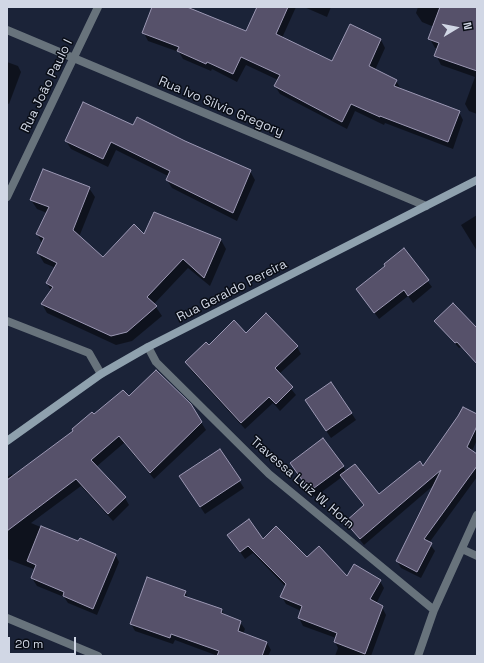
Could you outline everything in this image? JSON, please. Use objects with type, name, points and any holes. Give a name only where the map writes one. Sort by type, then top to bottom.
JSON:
[{"type":"main road","name":"Rua Geraldo Pereira","points":[[7,440],[102,374],[148,347],[477,180]]},
{"type":"street","name":"Rua João Paulo I","points":[[7,197],[98,7]]},
{"type":"street","name":"Rua Ivo Silvio Gregory","points":[[7,30],[426,206]]},
{"type":"street","points":[[7,321],[90,353],[102,374]]},
{"type":"street","name":"Travessa Luiz W. Horn","points":[[148,347],[156,362],[269,474],[434,610]]},
{"type":"street","points":[[418,656],[434,610],[477,515]]},
{"type":"street","points":[[462,549],[477,556]]},
{"type":"street","points":[[7,618],[98,656]]},
{"type":"building","points":[[152,7],[187,7],[246,31],[257,7],[288,7],[276,34],[332,61],[350,24],[381,39],[369,66],[397,80],[394,86],[460,111],[448,142],[380,117],[351,104],[342,122],[274,86],[280,75],[241,57],[233,74],[207,62],[206,64],[177,51],[179,47],[142,33]]},
{"type":"building","points":[[440,7],[477,7],[477,71],[434,56],[439,43],[428,39]]},
{"type":"building","points":[[83,102],[133,125],[137,117],[185,141],[251,170],[233,213],[166,180],[170,171],[111,142],[103,159],[65,141]]},
{"type":"building","points":[[43,169],[90,187],[73,230],[103,257],[134,224],[144,234],[154,212],[221,239],[204,278],[183,259],[147,297],[157,306],[127,332],[111,336],[41,304],[53,287],[46,283],[57,263],[37,253],[44,238],[36,234],[49,207],[30,200]]},
{"type":"building","points":[[404,248],[429,280],[408,296],[404,290],[374,313],[356,289],[385,266],[384,264]]},
{"type":"building","points":[[453,303],[477,328],[477,364],[457,342],[455,343],[434,321]]},
{"type":"building","points":[[266,313],[298,346],[275,368],[293,387],[276,404],[269,397],[241,423],[185,362],[206,342],[209,345],[234,320],[246,333]]},
{"type":"building","points":[[156,370],[191,404],[202,422],[150,473],[119,436],[91,460],[126,497],[108,514],[76,479],[7,531],[7,480],[73,431],[72,429],[92,412],[94,414],[123,390],[129,396]]},
{"type":"building","points":[[331,382],[352,413],[326,431],[305,400]]},
{"type":"building","points":[[463,407],[477,414],[477,426],[467,447],[477,454],[477,466],[424,539],[432,543],[417,572],[396,561],[441,470],[360,539],[345,522],[364,505],[340,475],[355,464],[379,494],[420,461],[423,466]]},
{"type":"building","points":[[323,438],[344,466],[310,491],[290,463]]},
{"type":"building","points":[[220,449],[241,480],[200,507],[179,476]]},
{"type":"building","points":[[249,519],[263,539],[276,526],[307,557],[319,546],[347,576],[354,564],[381,580],[370,599],[383,606],[365,654],[334,642],[337,633],[298,618],[302,606],[280,597],[286,584],[248,546],[240,552],[227,535]]},
{"type":"building","points":[[41,526],[78,541],[80,538],[116,554],[93,609],[63,596],[64,592],[31,578],[36,565],[27,561]]},
{"type":"building","points":[[147,577],[186,591],[184,596],[222,609],[221,613],[241,621],[238,631],[267,642],[262,656],[217,656],[219,651],[171,634],[170,638],[130,624]]}]
